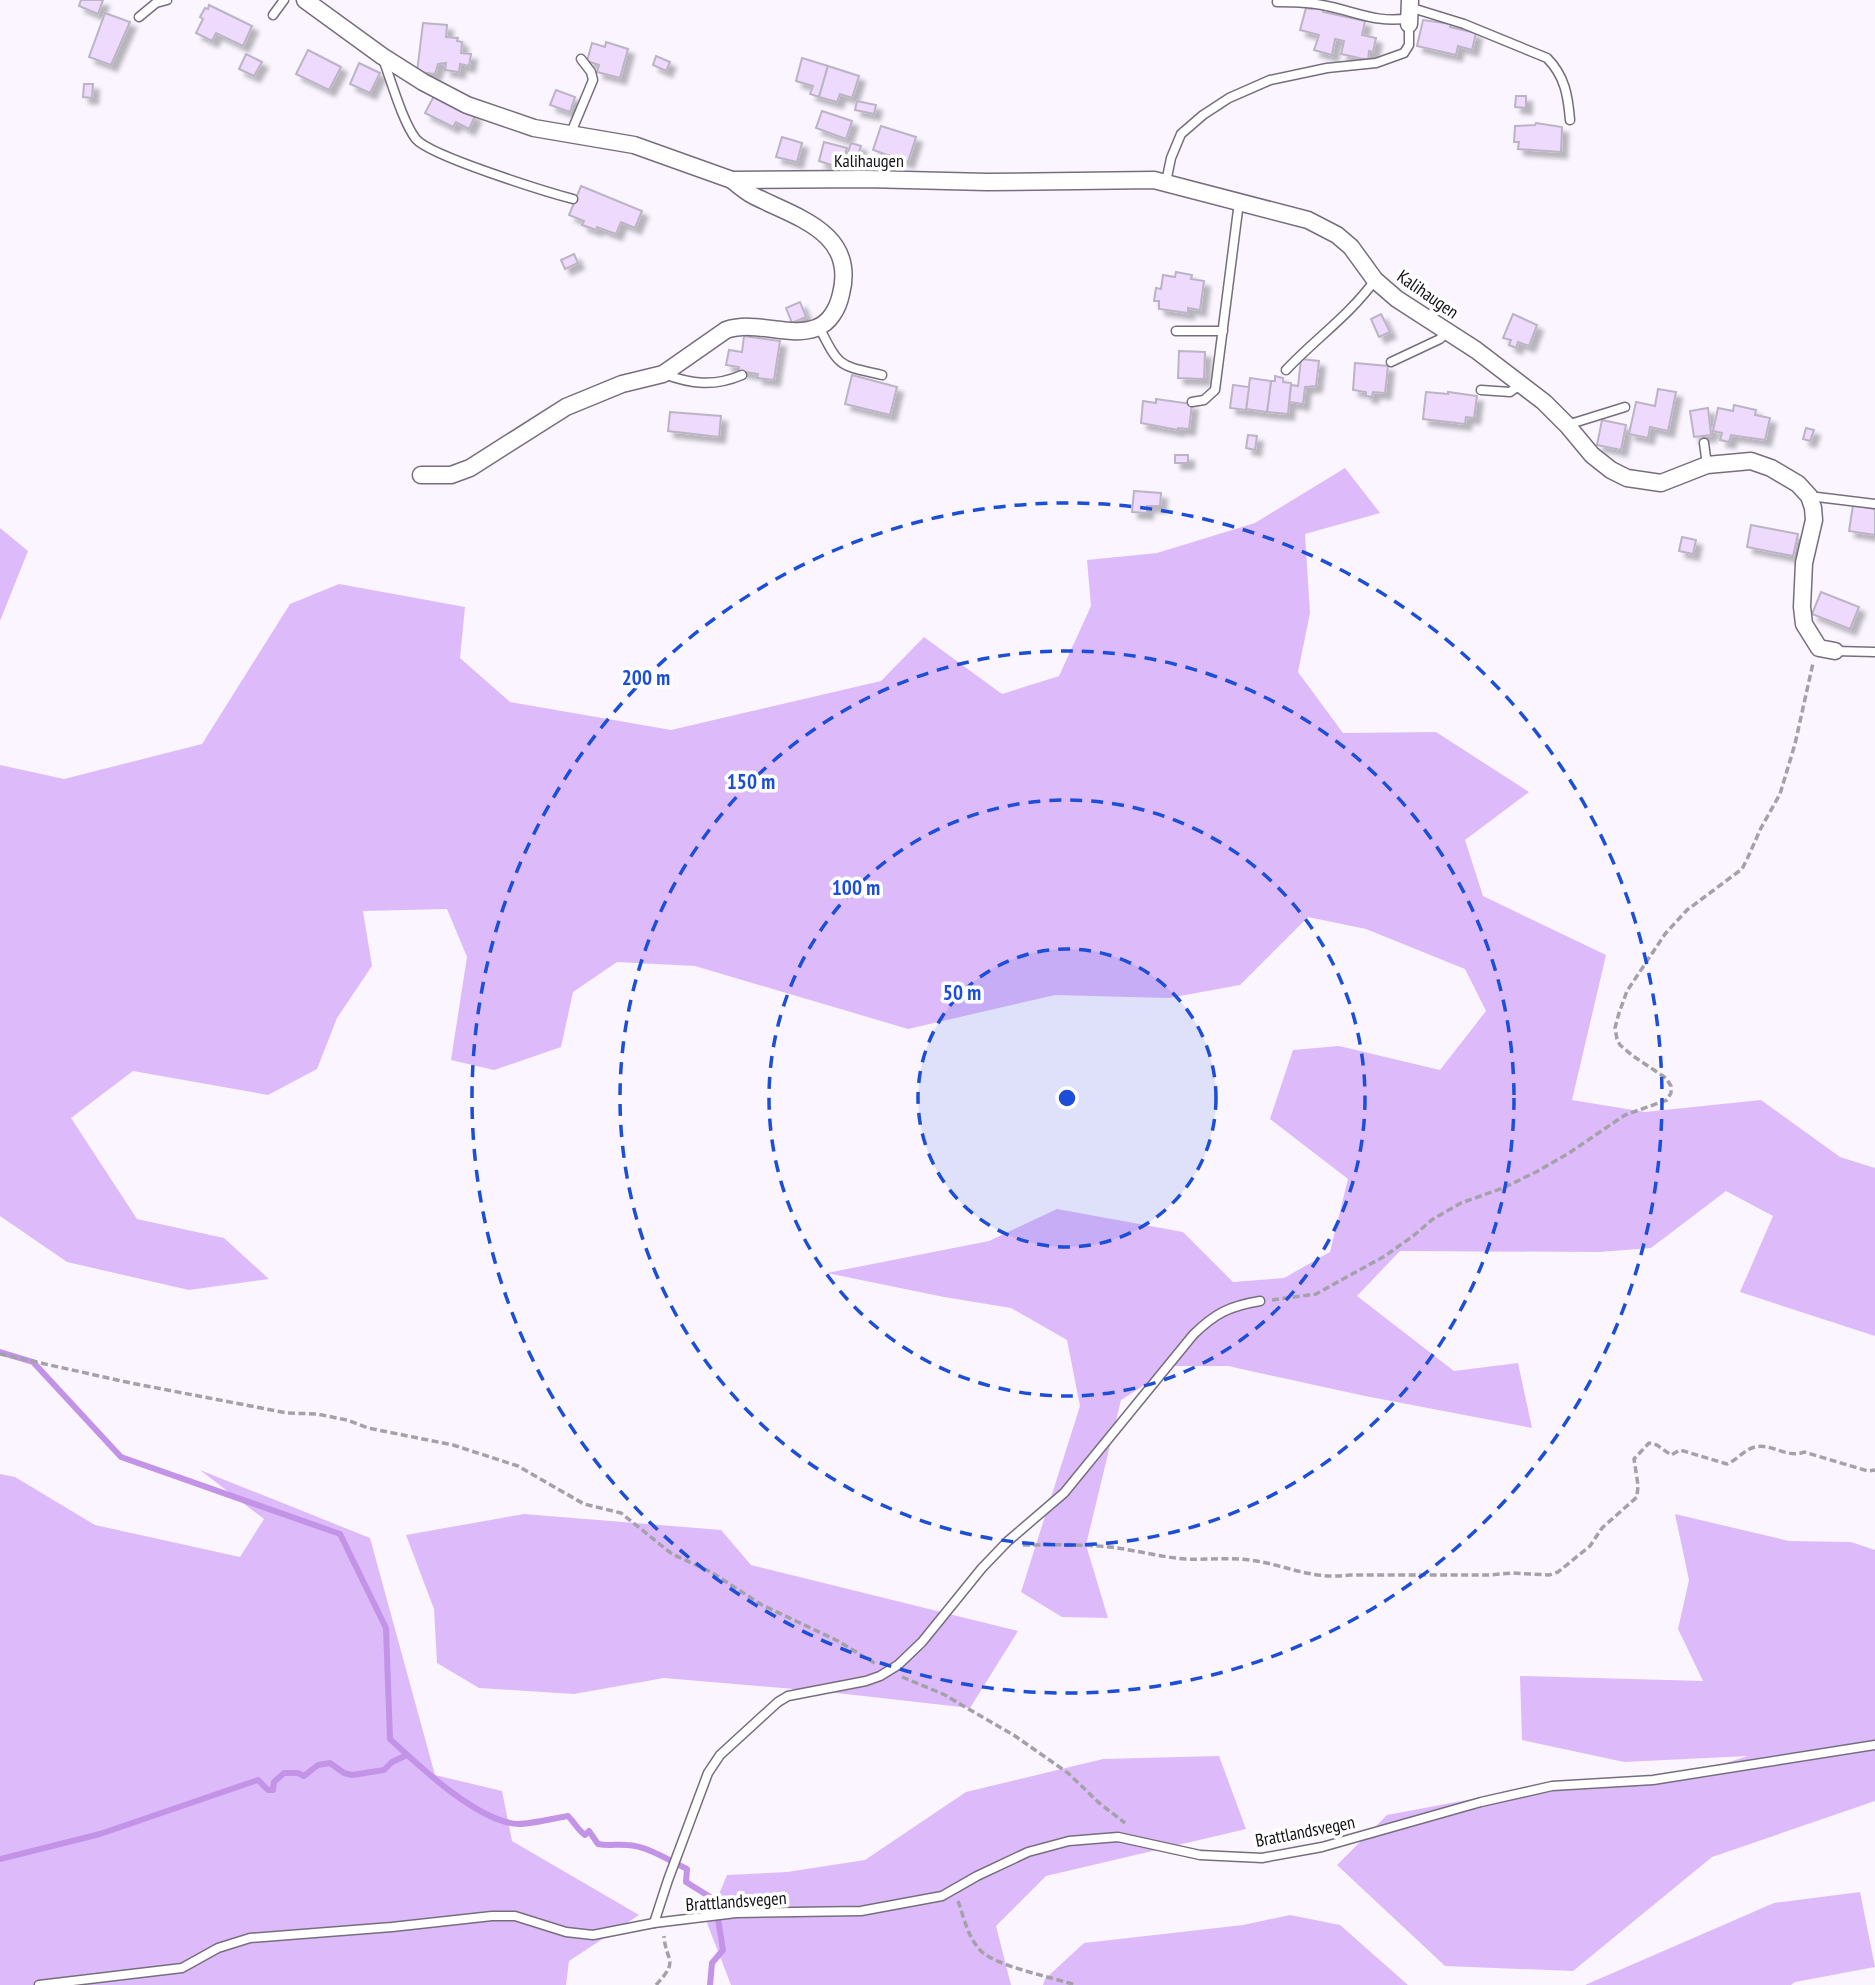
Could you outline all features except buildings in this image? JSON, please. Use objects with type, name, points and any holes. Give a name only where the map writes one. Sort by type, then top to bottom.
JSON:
[{"type":"street","name":"Kalihaugen","points":[[305,0],[382,56],[467,105],[534,128],[634,145],[732,180],[752,195],[813,225],[836,248],[843,279],[835,312],[826,323],[818,327]]},
{"type":"street","name":"Kalihaugen","points":[[732,180],[986,182],[1131,179],[1166,182],[1308,220],[1325,227],[1351,247],[1375,280],[1397,299],[1476,350],[1521,384],[1567,425],[1592,455],[1611,470],[1627,478],[1661,483],[1707,465],[1751,461],[1771,468],[1798,484],[1809,496]]},
{"type":"street","points":[[421,475],[451,475],[470,468],[566,407],[621,384],[663,374],[726,330],[737,327],[804,331],[818,327]]},
{"type":"street","points":[[1809,496],[1814,520],[1804,563],[1802,607],[1804,624],[1827,650]]},
{"type":"lane","points":[[139,17],[156,3],[166,0]]},
{"type":"lane","points":[[273,15],[284,0]]},
{"type":"lane","points":[[1277,2],[1309,2],[1393,22],[1409,12],[1464,24],[1548,58],[1564,80],[1570,120]]},
{"type":"lane","points":[[1166,182],[1171,158],[1181,135],[1229,98],[1270,80],[1327,68],[1376,63],[1404,53],[1409,45],[1409,12]]},
{"type":"lane","points":[[382,56],[411,131],[421,144],[497,174],[573,199]]},
{"type":"lane","points":[[570,135],[593,80],[591,72],[581,59]]},
{"type":"lane","points":[[1192,402],[1204,400],[1215,390],[1239,202]]},
{"type":"lane","points":[[1286,370],[1311,343],[1346,315],[1375,280]]},
{"type":"lane","points":[[818,327],[836,359],[847,367],[883,376]]},
{"type":"lane","points":[[1176,331],[1223,331]]},
{"type":"lane","points":[[1391,362],[1440,338],[1447,331]]},
{"type":"lane","points":[[663,374],[686,382],[707,384],[742,376]]},
{"type":"lane","points":[[1481,390],[1510,392],[1521,384]]},
{"type":"lane","points":[[1567,425],[1625,407]]},
{"type":"lane","points":[[1704,443],[1707,465]]},
{"type":"lane","points":[[1809,496],[1875,504]]},
{"type":"lane","points":[[1827,650],[1875,652]]},
{"type":"lane","points":[[659,1923],[667,1880],[708,1773],[720,1755],[788,1696],[866,1681],[888,1671],[922,1642],[982,1568],[1064,1493],[1192,1335],[1211,1317],[1237,1305],[1261,1301]]},
{"type":"lane","name":"Brattlandsvegen","points":[[40,1985],[181,1968],[218,1948],[250,1938],[492,1916],[515,1916],[565,1932],[593,1935],[736,1913],[861,1911],[942,1896],[976,1876],[1028,1852],[1069,1841],[1118,1837],[1200,1856],[1262,1858],[1322,1847],[1481,1802],[1552,1786],[1653,1780],[1875,1745]]},
{"type":"path","points":[[1261,1301],[1317,1294],[1385,1256],[1433,1219],[1461,1203],[1503,1188],[1536,1172],[1625,1115],[1667,1100],[1671,1086],[1666,1078],[1633,1056],[1616,1039],[1615,1028],[1619,1013],[1627,991],[1665,934],[1704,896],[1742,869],[1780,794],[1795,744],[1813,662],[1827,650]]},
{"type":"path","points":[[0,1354],[248,1406],[347,1420],[381,1431],[464,1449],[518,1466],[584,1504],[621,1513],[672,1554],[710,1572],[762,1605],[838,1641],[888,1671],[943,1694],[1015,1736],[1068,1773],[1124,1822],[1137,1840]]},
{"type":"path","points":[[1004,1546],[1076,1545],[1186,1559],[1239,1559],[1330,1577],[1512,1573],[1549,1575],[1558,1572],[1590,1546],[1602,1528],[1637,1497],[1634,1459],[1649,1443],[1671,1455],[1680,1450],[1727,1464],[1753,1447],[1762,1447],[1797,1455],[1804,1452],[1868,1471],[1875,1470]]},
{"type":"path","points":[[954,1889],[968,1932],[982,1951],[997,1961],[1075,1985]]},
{"type":"path","points":[[656,1985],[670,1969],[672,1960],[659,1923]]},
{"type":"shaded area","points":[[1345,468],[1380,513],[1305,534],[1310,613],[1298,672],[1343,733],[1436,732],[1529,792],[1465,840],[1483,896],[1606,955],[1572,1100],[1645,1112],[1761,1100],[1840,1157],[1875,1168],[1875,1336],[1740,1292],[1773,1216],[1726,1191],[1651,1248],[1599,1252],[1400,1251],[1357,1296],[1454,1371],[1518,1363],[1532,1428],[1228,1366],[1174,1366],[1121,1400],[1086,1545],[1108,1618],[1062,1617],[1021,1592],[1080,1406],[1067,1340],[1011,1308],[827,1273],[989,1241],[1057,1209],[1183,1232],[1233,1282],[1284,1278],[1330,1252],[1348,1179],[1270,1119],[1293,1050],[1339,1046],[1440,1070],[1486,1011],[1465,969],[1366,929],[1308,917],[1240,985],[1169,998],[1055,995],[908,1029],[695,966],[617,962],[573,992],[561,1047],[494,1070],[451,1060],[467,957],[447,909],[363,911],[372,966],[337,1018],[317,1069],[268,1095],[133,1071],[71,1118],[137,1219],[224,1238],[269,1279],[189,1290],[67,1262],[0,1216],[0,765],[64,779],[202,744],[290,604],[339,584],[465,607],[460,658],[510,702],[671,730],[881,681],[924,637],[1002,694],[1059,676],[1091,606],[1087,560],[1157,553],[1255,523]]},
{"type":"shaded area","points":[[0,528],[28,551],[0,621]]},
{"type":"shaded area","points":[[200,1470],[370,1538],[435,1775],[502,1791],[512,1841],[639,1915],[569,1961],[566,1985],[0,1985],[0,1474],[15,1477],[95,1525],[240,1557],[264,1519]]},
{"type":"shaded area","points":[[524,1514],[721,1530],[751,1565],[1018,1631],[970,1708],[664,1678],[574,1694],[479,1688],[437,1663],[434,1609],[406,1535]]},
{"type":"shaded area","points":[[1675,1514],[1789,1541],[1851,1542],[1875,1550],[1875,1801],[1712,1857],[1573,1971],[1445,1966],[1337,1865],[1387,1815],[1499,1794],[1669,1781],[1748,1756],[1624,1762],[1522,1740],[1520,1676],[1703,1681],[1678,1629],[1689,1580]]},
{"type":"shaded area","points":[[1219,1756],[1246,1829],[1046,1876],[996,1926],[1011,1985],[731,1985],[707,1923],[727,1875],[787,1872],[865,1860],[966,1792],[1103,1759]]},
{"type":"shaded area","points":[[1860,1892],[1875,1967],[1791,1985],[1585,1985],[1774,1903]]},
{"type":"shaded area","points":[[1290,1915],[1340,1925],[1408,1985],[1043,1985],[1045,1979],[1084,1943],[1243,1925]]},
{"type":"waterway","points":[[0,1352],[33,1362],[121,1457],[340,1534],[386,1628],[390,1739],[450,1791],[486,1814],[519,1824],[568,1816],[585,1835],[589,1831],[598,1844],[643,1848],[687,1869],[686,1882],[715,1900],[723,1950],[712,1963],[710,1985]]},
{"type":"waterway","points":[[0,1859],[100,1834],[258,1780],[268,1790],[273,1790],[274,1782],[284,1773],[304,1776],[318,1765],[330,1763],[352,1775],[384,1770],[392,1762],[407,1755]]}]
